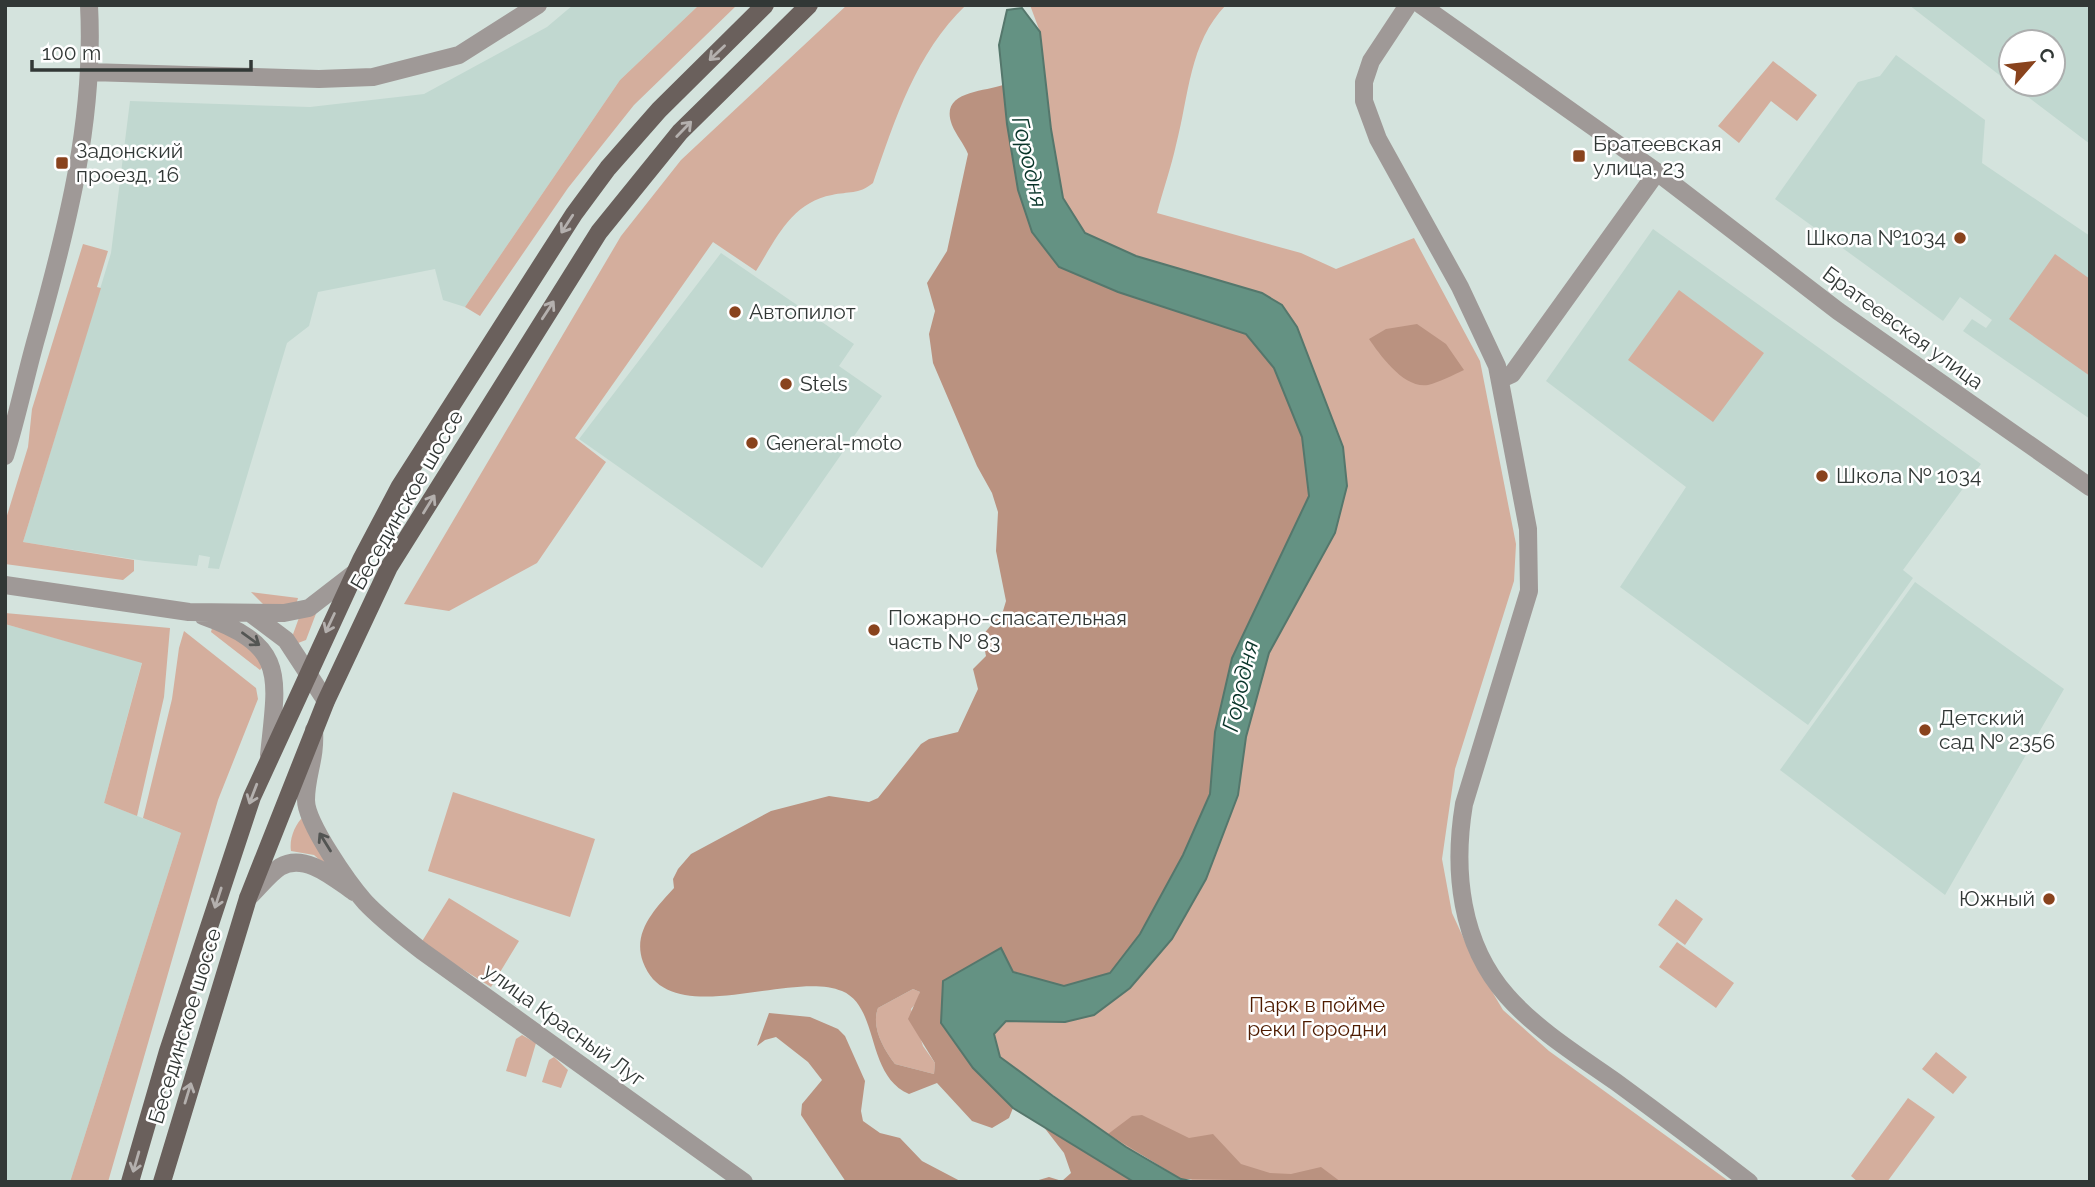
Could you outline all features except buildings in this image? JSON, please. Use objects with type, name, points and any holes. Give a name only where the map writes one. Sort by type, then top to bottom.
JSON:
[{"type":"main road","name":"Бесединское шоссе","points":[[130,1182],[235,846],[269,755],[353,574],[401,486],[574,214],[608,168],[659,110],[765,5]]},
{"type":"main road","name":"Бесединское шоссе","points":[[162,1182],[248,898],[326,701],[389,567],[599,232],[680,132],[809,5]]},
{"type":"street","points":[[5,456],[74,197],[89,72],[89,5]]},
{"type":"street","points":[[89,72],[320,79],[373,77],[459,55],[538,5]]},
{"type":"street","points":[[1408,5],[1371,61],[1364,82],[1364,101],[1378,138],[1484,335],[1501,379],[1528,529],[1529,591],[1464,804],[1458,859],[1459,887],[1465,914],[1486,964],[1507,995],[1541,1026],[1749,1182]]},
{"type":"street","name":"Братеевская улица","points":[[1421,5],[1657,172],[1838,311],[2090,487]]},
{"type":"street","points":[[1501,379],[1512,374],[1657,172]]},
{"type":"street","points":[[5,585],[189,612],[284,613],[309,608],[353,574]]},
{"type":"street","points":[[189,612],[239,630],[262,647],[268,656],[275,697],[269,755]]},
{"type":"street","points":[[250,613],[279,633],[326,701]]},
{"type":"street","name":"улица Красный Луг","points":[[314,730],[316,754],[306,801],[310,816],[362,898]]},
{"type":"street","name":"улица Красный Луг","points":[[248,898],[281,867],[295,863],[323,871],[362,898],[422,951],[744,1182]]},
{"type":"shaded area","points":[[573,5],[699,5],[620,80],[465,307],[443,300],[435,269],[318,292],[309,326],[287,343],[219,569],[208,568],[210,557],[199,555],[197,566],[145,561],[23,542],[111,253],[130,101],[310,107],[424,94],[547,27]]},
{"type":"shaded area","points":[[1909,5],[2090,5],[2090,144],[2029,98],[2067,98],[2067,28],[1997,28],[1997,73]]},
{"type":"shaded area","name":"Школа №1034","points":[[1896,55],[1985,120],[1982,163],[2090,236],[2090,419],[1963,331],[1972,319],[1986,328],[1992,320],[1960,297],[1943,321],[1775,199],[1858,82],[1880,76]]},
{"type":"shaded area","points":[[1003,85],[1018,190],[1032,232],[1059,267],[1118,292],[1246,334],[1274,368],[1302,437],[1309,496],[1232,658],[1215,732],[1210,793],[1183,855],[1140,934],[1110,973],[1064,986],[1013,972],[973,1068],[1013,1108],[1009,1118],[992,1128],[972,1121],[937,1083],[909,1094],[895,1085],[878,1057],[862,1011],[854,999],[842,991],[820,986],[704,997],[678,993],[657,983],[643,962],[640,951],[647,922],[674,888],[673,879],[678,869],[691,854],[771,811],[829,796],[869,802],[878,798],[921,744],[929,739],[958,732],[978,689],[973,669],[986,656],[982,636],[1003,611],[1006,601],[996,551],[998,512],[933,363],[929,334],[935,311],[927,283],[947,251],[968,154],[952,125],[952,105],[965,95]],"holes":[[[913,989],[920,992],[908,1019],[935,1063],[934,1074],[895,1064],[877,1030],[878,1008]]]},
{"type":"shaded area","name":"Школа № 1034","points":[[1653,229],[1981,464],[1903,570],[1913,578],[1808,725],[1620,587],[1686,487],[1546,381]]},
{"type":"shaded area","points":[[721,253],[854,344],[839,366],[882,396],[762,568],[579,439]]},
{"type":"shaded area","points":[[1417,324],[1446,344],[1464,370],[1433,384],[1419,385],[1394,370],[1369,339],[1386,329]]},
{"type":"shaded area","name":"Детский сад № 2356","points":[[1915,582],[2064,689],[1945,895],[1780,770]]},
{"type":"shaded area","points":[[5,624],[142,662],[104,803],[181,833],[70,1182],[5,1182]]},
{"type":"shaded area","points":[[769,1013],[810,1017],[838,1029],[845,1036],[865,1081],[861,1111],[863,1121],[880,1133],[900,1138],[922,1161],[962,1182],[846,1182],[801,1115],[802,1104],[822,1080],[808,1062],[776,1037],[757,1046]]},
{"type":"shaded area","points":[[1142,1115],[1189,1138],[1213,1134],[1241,1164],[1270,1173],[1291,1174],[1321,1167],[1341,1182],[1181,1179],[1108,1134],[1132,1116]]},
{"type":"shaded area","points":[[1043,1126],[1134,1182],[1032,1182],[1049,1177],[1062,1181],[1071,1173],[1064,1153]]},
{"type":"green space","points":[[699,5],[737,5],[634,105],[568,188],[480,316],[465,307],[620,80]]},
{"type":"green space","points":[[847,5],[966,5],[933,44],[920,66],[899,111],[873,183],[858,191],[832,195],[806,205],[786,224],[756,271],[713,242],[575,438],[606,462],[537,563],[449,611],[404,604],[621,236],[681,160]]},
{"type":"green space","name":"Парк в пойме реки Городни","points":[[1030,5],[1226,5],[1204,36],[1197,53],[1174,154],[1157,213],[1301,253],[1336,269],[1414,238],[1480,361],[1516,544],[1514,581],[1455,769],[1442,859],[1452,913],[1475,963],[1503,1010],[1549,1051],[1730,1182],[1196,1182],[1126,1147],[1000,1057],[994,1034],[1006,1021],[1065,1022],[1206,879],[1238,795],[1246,737],[1269,653],[1335,533],[1347,486],[1343,447],[1297,327],[1282,305],[1262,293],[1136,256],[1085,233],[1063,198],[1051,129],[1040,32]]},
{"type":"green space","points":[[1773,61],[1817,95],[1797,121],[1771,101],[1739,143],[1718,126]]},
{"type":"green space","points":[[83,244],[108,251],[97,287],[101,288],[23,542],[134,560],[134,571],[123,580],[5,564],[5,522],[28,447],[32,409]]},
{"type":"green space","points":[[2055,254],[2090,279],[2090,376],[2009,319]]},
{"type":"green space","points":[[1679,290],[1764,353],[1713,422],[1628,360]]},
{"type":"green space","points":[[251,592],[298,598],[296,605],[263,604]]},
{"type":"green space","points":[[317,611],[306,640],[298,643],[292,637],[300,615]]},
{"type":"green space","points":[[5,613],[170,628],[164,697],[137,816],[104,803],[142,663],[5,624]]},
{"type":"green space","points":[[213,624],[227,628],[266,663],[260,670],[211,632]]},
{"type":"green space","points":[[184,631],[256,688],[258,699],[218,800],[108,1182],[70,1182],[181,833],[143,818],[172,699]]},
{"type":"green space","points":[[453,792],[595,839],[570,917],[428,871]]},
{"type":"green space","points":[[304,816],[350,887],[314,855],[291,851],[293,832]]},
{"type":"green space","points":[[449,898],[519,941],[491,987],[421,943]]},
{"type":"green space","points":[[1676,899],[1703,919],[1685,945],[1658,925]]},
{"type":"green space","points":[[1677,942],[1734,983],[1716,1008],[1659,967]]},
{"type":"green space","points":[[913,989],[920,992],[918,1001],[911,1009],[923,1046],[935,1063],[934,1074],[895,1064],[877,1030],[878,1008]]},
{"type":"green space","points":[[522,1035],[536,1043],[526,1077],[506,1071],[516,1039]]},
{"type":"green space","points":[[1936,1052],[1967,1077],[1953,1094],[1922,1069]]},
{"type":"green space","points":[[554,1057],[568,1070],[561,1088],[542,1082],[549,1060]]},
{"type":"green space","points":[[1908,1098],[1935,1117],[1887,1182],[1858,1182],[1851,1176]]},
{"type":"water","name":"Городня","points":[[1022,8],[1040,32],[1051,129],[1063,198],[1085,233],[1136,256],[1262,293],[1282,305],[1297,327],[1343,447],[1347,486],[1335,533],[1269,653],[1246,737],[1238,795],[1206,879],[1172,939],[1130,988],[1094,1015],[1065,1022],[1006,1021],[994,1034],[1000,1057],[1053,1096],[1126,1147],[1181,1179],[1196,1182],[1134,1182],[1013,1108],[973,1068],[941,1023],[943,981],[1001,948],[1013,972],[1064,986],[1110,973],[1140,934],[1183,855],[1210,794],[1215,732],[1232,658],[1309,496],[1302,437],[1274,368],[1246,334],[1118,292],[1059,267],[1032,232],[1018,190],[1007,124],[999,45],[1007,10]]},
{"type":"place","name":"Братеевская улица, 23","points":[[1579,156]]},
{"type":"place","name":"Задонский проезд, 16","points":[[62,163]]},
{"type":"place","name":"Школа №1034","points":[[1960,238]]},
{"type":"place","name":"Автопилот","points":[[735,312]]},
{"type":"place","name":"Stels","points":[[786,384]]},
{"type":"place","name":"General-moto","points":[[752,443]]},
{"type":"place","name":"Школа № 1034","points":[[1822,476]]},
{"type":"place","name":"Пожарно-спасательная часть № 83","points":[[874,630]]},
{"type":"place","name":"Детский сад № 2356","points":[[1925,730]]},
{"type":"place","name":"Южный","points":[[2049,899]]}]
